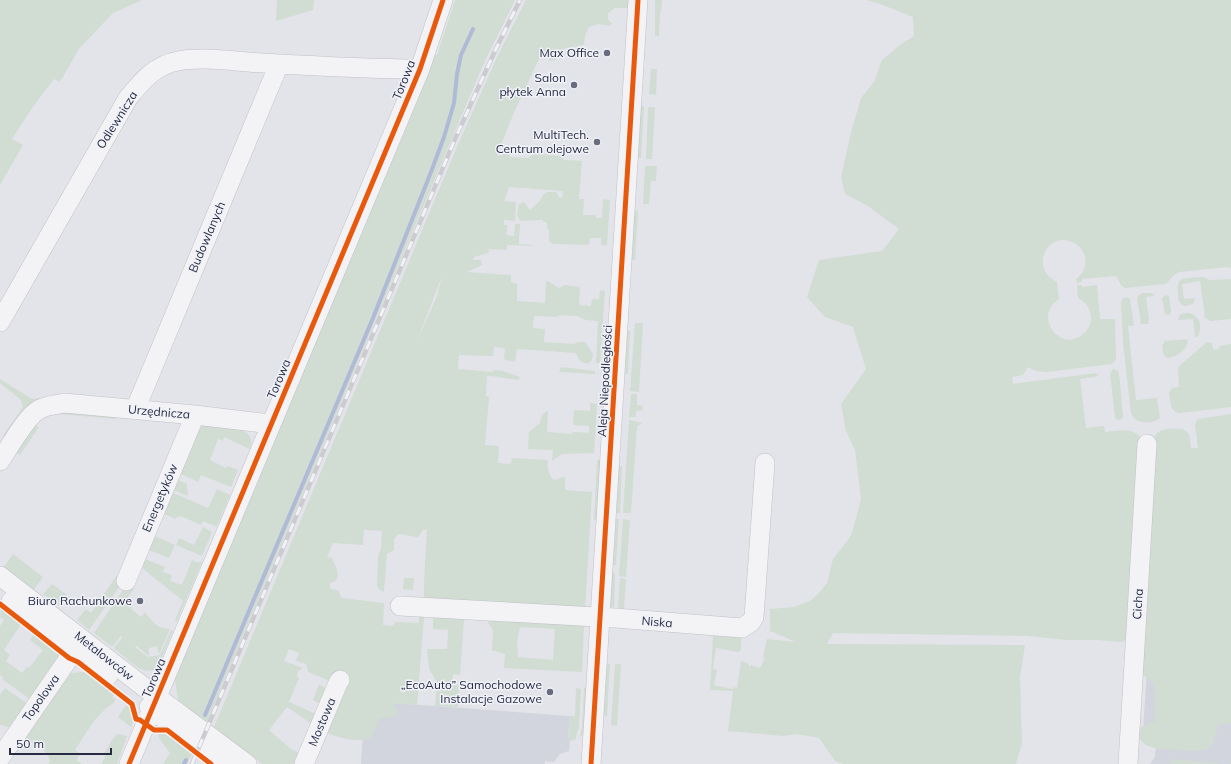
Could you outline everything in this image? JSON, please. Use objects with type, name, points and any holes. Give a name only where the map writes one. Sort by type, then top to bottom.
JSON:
[{"type":"street","name":"Torowa","points":[[129,764],[420,69],[443,0]]},
{"type":"street","name":"Aleja Niepodległości","points":[[591,764],[638,0]]},
{"type":"street","name":"Odlewnicza","points":[[0,322],[128,98],[144,78],[159,68],[177,61],[199,60],[420,69]]},
{"type":"street","name":"Budowlanych","points":[[135,410],[279,64]]},
{"type":"street","name":"Urzędnicza","points":[[0,461],[30,417],[38,410],[47,406],[64,403],[271,424]]},
{"type":"street","name":"Energetyków","points":[[126,581],[194,415]]},
{"type":"street","name":"Cicha","points":[[1128,764],[1147,444]]},
{"type":"street","name":"Niska","points":[[400,606],[601,618],[736,629],[742,628],[751,622],[754,617],[764,463]]},
{"type":"street","name":"Metalowców","points":[[0,576],[79,645],[154,703],[223,764]]},
{"type":"street","name":"Metalowców","points":[[0,593],[79,645]]},
{"type":"street","name":"Topolowa","points":[[0,758],[79,645]]},
{"type":"street","name":"Mostowa","points":[[304,764],[340,680]]},
{"type":"street","name":"Metalowców","points":[[154,703],[248,764]]},
{"type":"shaded area","points":[[0,0],[142,0],[113,13],[79,49],[60,82],[54,79],[32,108],[12,139],[23,145],[0,185]]},
{"type":"shaded area","points":[[277,0],[314,0],[313,10],[276,21]]},
{"type":"shaded area","points":[[455,0],[515,0],[484,63],[206,724],[201,718],[178,700],[175,680],[171,678],[433,54],[437,55]]},
{"type":"shaded area","points":[[526,0],[630,0],[629,8],[615,8],[608,13],[608,19],[612,24],[610,26],[598,24],[589,27],[585,36],[584,45],[565,48],[556,60],[550,61],[544,54],[543,50],[513,115],[497,155],[499,156],[510,153],[510,157],[528,158],[535,153],[560,156],[563,157],[564,160],[582,161],[579,199],[584,199],[583,215],[596,215],[596,218],[602,218],[603,199],[610,200],[607,246],[601,245],[601,238],[590,238],[589,245],[553,244],[549,241],[549,229],[547,229],[547,222],[543,222],[543,220],[520,221],[517,214],[519,204],[524,202],[530,210],[547,192],[556,192],[559,197],[562,198],[563,191],[509,187],[504,201],[516,202],[515,221],[504,220],[504,225],[508,225],[506,235],[514,236],[515,224],[520,224],[519,244],[533,246],[507,245],[507,250],[487,249],[490,251],[488,253],[474,257],[473,259],[481,260],[482,265],[467,272],[511,275],[511,282],[517,284],[517,301],[545,303],[546,281],[560,288],[564,285],[580,287],[579,305],[591,306],[592,299],[599,299],[600,290],[605,291],[600,363],[596,363],[598,321],[586,320],[577,316],[534,316],[533,328],[545,329],[544,342],[573,344],[585,342],[593,354],[592,360],[589,363],[584,363],[581,361],[576,353],[517,349],[515,362],[506,360],[503,357],[505,348],[494,347],[493,356],[459,355],[458,369],[493,372],[493,370],[503,371],[520,377],[518,380],[487,376],[486,396],[489,397],[485,445],[499,446],[498,463],[511,464],[512,458],[548,460],[548,471],[554,480],[565,477],[565,490],[592,492],[585,610],[424,600],[427,530],[423,530],[418,537],[398,534],[394,539],[394,550],[387,554],[384,592],[377,586],[378,556],[381,549],[382,531],[364,530],[363,545],[333,543],[327,557],[332,558],[338,575],[334,582],[330,583],[330,589],[338,590],[342,598],[384,603],[383,625],[392,626],[396,622],[419,623],[419,616],[424,617],[417,705],[394,703],[398,713],[393,717],[379,719],[372,738],[353,740],[324,732],[333,674],[330,681],[308,672],[306,664],[296,661],[299,653],[289,649],[284,661],[303,668],[298,671],[297,676],[299,678],[289,702],[316,714],[312,724],[287,707],[269,730],[291,749],[299,753],[295,764],[262,764],[214,727],[459,142],[498,55]],"holes":[[[442,276],[437,296],[417,341]]]},
{"type":"shaded area","points":[[655,0],[662,0],[659,36],[655,36]]},
{"type":"shaded area","points":[[867,0],[1231,0],[1231,268],[1227,267],[1179,272],[1166,284],[1125,288],[1121,285],[1116,276],[1082,279],[1082,282],[1077,283],[1076,279],[1081,275],[1085,267],[1084,253],[1080,247],[1074,243],[1065,240],[1056,241],[1050,245],[1045,252],[1043,260],[1044,268],[1048,276],[1057,282],[1059,299],[1051,306],[1048,314],[1049,323],[1059,336],[1066,339],[1075,339],[1083,334],[1090,325],[1091,315],[1088,306],[1078,298],[1077,285],[1082,285],[1082,287],[1097,285],[1100,319],[1115,319],[1116,359],[1111,364],[1047,372],[1035,371],[1028,367],[1023,375],[1012,377],[1013,384],[1096,373],[1099,376],[1080,379],[1086,428],[1104,426],[1105,432],[1120,430],[1131,431],[1139,436],[1141,440],[1129,638],[1122,642],[1067,640],[1027,636],[833,633],[827,644],[1025,645],[1020,678],[1022,743],[1016,764],[843,764],[835,761],[819,738],[797,734],[783,736],[728,731],[733,691],[710,690],[713,636],[741,637],[741,650],[738,652],[716,648],[713,669],[717,670],[714,685],[733,689],[734,687],[737,688],[741,661],[749,664],[750,667],[751,665],[760,668],[765,658],[763,657],[767,639],[796,642],[770,631],[770,609],[794,607],[810,601],[819,593],[827,583],[833,559],[852,533],[861,499],[855,450],[846,431],[841,404],[866,369],[853,327],[825,317],[807,297],[819,260],[882,251],[899,229],[868,206],[845,194],[841,177],[861,98],[874,82],[882,60],[901,44],[914,36],[913,17]]},
{"type":"shaded area","points":[[651,69],[657,69],[656,95],[649,94]]},
{"type":"shaded area","points":[[641,106],[644,107],[641,158],[638,158]]},
{"type":"shaded area","points":[[648,107],[655,107],[652,159],[646,159]]},
{"type":"shaded area","points":[[645,166],[657,166],[656,181],[651,181],[649,204],[643,204]]},
{"type":"shaded area","points":[[634,210],[638,211],[635,260],[632,260]]},
{"type":"shaded area","points":[[1204,277],[1209,280],[1231,279],[1231,319],[1211,321],[1205,318],[1200,281],[1182,284],[1184,299],[1195,298],[1193,304],[1184,306],[1179,302],[1178,287],[1181,280]]},
{"type":"shaded area","points":[[1142,293],[1152,293],[1155,296],[1146,297],[1149,320],[1148,324],[1141,324],[1137,298]]},
{"type":"shaded area","points":[[1166,295],[1169,296],[1171,312],[1169,315],[1165,314],[1162,298]]},
{"type":"shaded area","points":[[1125,297],[1130,299],[1134,326],[1128,326],[1136,400],[1157,398],[1160,418],[1152,422],[1140,421],[1133,417],[1131,413],[1123,343],[1121,301]]},
{"type":"shaded area","points":[[1189,313],[1196,317],[1200,323],[1200,330],[1197,337],[1195,337],[1193,319],[1178,320],[1180,314]]},
{"type":"shaded area","points":[[635,323],[643,323],[639,392],[630,391]]},
{"type":"shaded area","points":[[627,331],[630,331],[628,374],[625,374]]},
{"type":"shaded area","points":[[1188,339],[1188,343],[1184,349],[1178,354],[1168,358],[1164,356],[1162,346],[1165,341]]},
{"type":"shaded area","points":[[1207,342],[1212,343],[1213,350],[1219,349],[1220,346],[1231,344],[1231,407],[1180,413],[1175,412],[1171,407],[1169,392],[1172,388],[1179,387],[1178,367]]},
{"type":"shaded area","points":[[561,367],[595,371],[595,374],[559,372]]},
{"type":"shaded area","points":[[1113,369],[1117,370],[1119,373],[1123,416],[1120,420],[1116,419],[1115,417],[1110,374]]},
{"type":"shaded area","points":[[0,379],[32,399],[41,398],[41,400],[8,438],[3,436],[23,407],[21,400],[0,383]]},
{"type":"shaded area","points":[[631,394],[637,394],[637,405],[643,406],[643,410],[636,411],[636,417],[629,417]]},
{"type":"shaded area","points":[[590,403],[597,404],[594,453],[562,454],[552,461],[553,450],[528,449],[529,432],[540,423],[542,415],[548,410],[547,432],[572,434],[573,432],[589,433],[589,426],[573,425],[574,410],[590,411]]},
{"type":"shaded area","points":[[46,411],[117,414],[116,419],[48,413],[45,418],[42,415]]},
{"type":"shaded area","points":[[1231,414],[1231,723],[1218,725],[1214,742],[1207,750],[1176,750],[1151,747],[1142,742],[1136,729],[1155,721],[1154,683],[1139,672],[1154,438],[1156,434],[1162,430],[1183,429],[1189,434],[1191,448],[1198,448],[1195,424],[1198,419]]},
{"type":"shaded area","points":[[629,420],[642,423],[637,427],[631,513],[623,513]]},
{"type":"shaded area","points":[[33,424],[39,427],[20,455],[14,451]]},
{"type":"shaded area","points":[[195,425],[244,426],[242,430],[251,440],[250,449],[224,437],[223,441],[218,439],[210,460],[226,468],[228,466],[238,470],[231,487],[201,475],[198,482],[181,474]]},
{"type":"shaded area","points":[[597,460],[602,460],[598,521],[594,520]]},
{"type":"shaded area","points":[[619,466],[622,466],[620,513],[616,513]]},
{"type":"shaded area","points":[[178,480],[187,484],[188,496],[174,490]]},
{"type":"shaded area","points":[[217,489],[230,495],[217,526],[203,521],[201,525],[181,516],[177,517],[176,519],[159,512],[173,493],[208,508]]},
{"type":"shaded area","points":[[616,519],[619,519],[616,565],[613,565]]},
{"type":"shaded area","points":[[623,519],[630,520],[626,577],[619,576]]},
{"type":"shaded area","points":[[155,523],[159,525],[155,536],[175,545],[169,558],[149,550],[145,559],[165,567],[163,572],[172,575],[170,581],[182,585],[192,560],[199,563],[200,561],[202,562],[177,621],[175,620],[183,601],[142,568],[138,573],[136,572],[139,568],[139,561]]},
{"type":"shaded area","points":[[203,527],[212,532],[202,556],[176,545],[179,538],[194,545]]},
{"type":"shaded area","points":[[13,554],[43,577],[33,591],[3,568]]},
{"type":"shaded area","points":[[612,572],[615,573],[614,608],[610,605]]},
{"type":"shaded area","points":[[117,575],[124,580],[89,630],[77,620],[86,609],[91,613]]},
{"type":"shaded area","points":[[404,578],[414,578],[413,590],[403,589]]},
{"type":"shaded area","points":[[620,578],[626,579],[624,610],[618,607]]},
{"type":"shaded area","points":[[129,581],[130,585],[134,589],[125,601],[132,607],[131,609],[141,617],[145,612],[158,626],[165,629],[170,629],[159,654],[157,646],[149,648],[149,656],[137,646],[135,647],[148,657],[160,655],[171,630],[173,631],[157,669],[150,671],[137,667],[114,648],[122,638],[121,636],[112,647],[94,633]]},
{"type":"shaded area","points":[[52,584],[67,595],[59,606],[43,594]]},
{"type":"shaded area","points":[[1,609],[21,624],[4,650],[10,655],[6,661],[22,673],[27,667],[29,668],[43,650],[30,640],[34,633],[62,654],[31,700],[2,679],[3,677],[0,675],[0,626],[4,620],[0,617]]},
{"type":"shaded area","points":[[433,617],[464,619],[460,675],[453,674],[452,685],[459,685],[458,707],[435,706],[437,682],[429,669],[427,649],[447,649],[448,630],[433,629]]},
{"type":"shaded area","points":[[489,620],[546,624],[546,621],[584,625],[582,672],[504,668],[505,654],[492,650],[493,630],[488,623]],"holes":[[[520,627],[555,629],[553,660],[518,657],[517,642]]]},
{"type":"shaded area","points":[[1231,661],[1231,764],[1150,764],[1155,757],[1156,743],[1143,730],[1147,672]]},
{"type":"shaded area","points":[[606,664],[610,664],[607,716],[603,716]]},
{"type":"shaded area","points":[[615,664],[621,664],[617,726],[611,725]]},
{"type":"shaded area","points":[[85,672],[114,695],[112,698],[115,699],[114,703],[97,718],[75,750],[81,754],[76,760],[82,764],[48,764],[50,762],[47,754],[37,745],[25,738],[44,704],[48,705],[71,673]]},
{"type":"shaded area","points":[[319,684],[326,689],[320,704],[313,700]]},
{"type":"shaded area","points":[[5,688],[28,704],[14,725],[12,724],[12,728],[0,725],[0,695]]},
{"type":"shaded area","points":[[576,688],[581,689],[579,727],[575,740],[570,741],[568,736],[570,716],[575,716]]},
{"type":"shaded area","points":[[584,688],[589,688],[583,734],[579,738],[582,727]]},
{"type":"shaded area","points":[[365,701],[570,716],[568,736],[570,741],[569,751],[560,754],[554,762],[545,761],[545,764],[361,764]]},
{"type":"shaded area","points":[[127,704],[129,706],[133,721],[131,727],[118,717]]},
{"type":"shaded area","points":[[158,733],[165,733],[192,754],[187,764],[163,764],[170,753],[159,738]]},
{"type":"shaded area","points":[[118,734],[127,736],[117,764],[101,764],[106,756],[103,755],[114,737]]},
{"type":"shaded area","points":[[1170,759],[1218,763],[1218,764],[1171,764]]},
{"type":"waterway","points":[[205,715],[373,318],[431,172],[444,137],[454,103],[457,74],[461,55],[473,29]]},
{"type":"waterway","points":[[184,764],[186,760]]},
{"type":"railway","points":[[192,764],[455,139],[520,0]]},
{"type":"cycle path","points":[[129,764],[420,69],[443,0]]},
{"type":"cycle path","points":[[591,764],[638,0]]},
{"type":"cycle path","points":[[0,604],[69,658],[78,662],[132,704],[136,719],[140,720],[154,730],[167,730],[211,764]]},
{"type":"place","name":"Max Office","points":[[607,53]]},
{"type":"place","name":"Salon płytek Anna","points":[[574,85]]},
{"type":"place","name":"MultiTech. Centrum olejowe","points":[[597,142]]},
{"type":"place","name":"Biuro Rachunkowe","points":[[140,601]]},
{"type":"place","name":"„EcoAuto” Samochodowe Instalacje Gazowe","points":[[550,692]]}]
